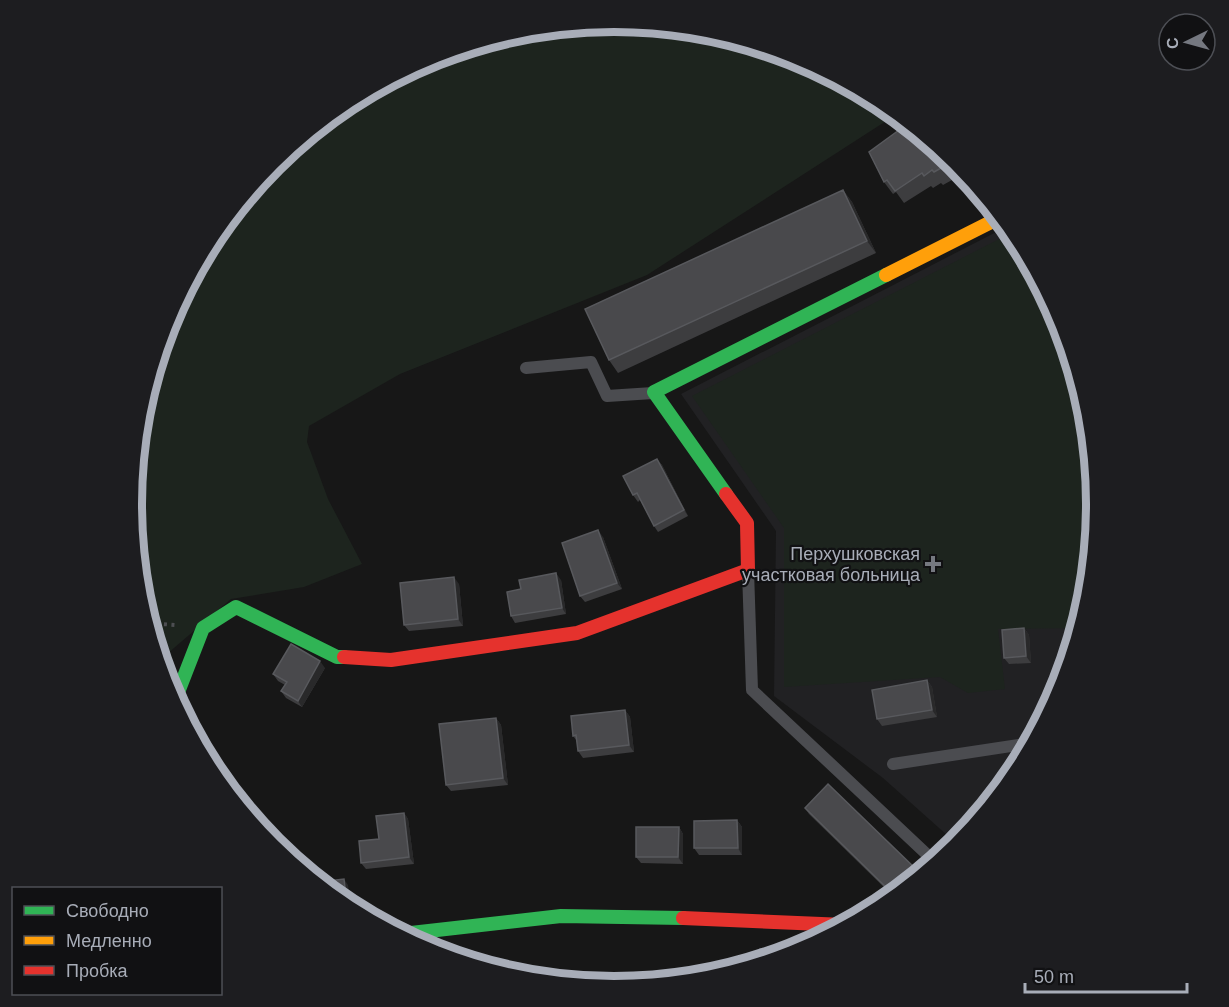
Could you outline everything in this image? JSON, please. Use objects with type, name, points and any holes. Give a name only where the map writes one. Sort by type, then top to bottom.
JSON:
[{"type":"street","points":[[180,688],[203,628],[236,607],[337,657],[391,660],[577,633],[748,570],[747,523],[654,392],[993,221]]},
{"type":"street","points":[[417,932],[561,916],[653,917],[828,924]]},
{"type":"lane","points":[[526,368],[591,362],[607,396],[654,392]]},
{"type":"lane","points":[[748,570],[752,690],[928,856]]},
{"type":"lane","points":[[893,764],[1020,745]]},
{"type":"shaded area","points":[[614,32],[676,36],[707,41],[766,57],[823,80],[889,119],[647,275],[400,374],[309,426],[307,442],[328,499],[362,564],[304,587],[231,599],[168,654],[152,596],[142,504],[152,411],[178,323],[206,267],[222,241],[260,192],[303,149],[327,129],[352,111],[406,80],[463,57],[522,41],[553,36]]},
{"type":"shaded area","name":"Перхушковская участковая больница","points":[[999,230],[1007,241],[1051,323],[1077,411],[1085,473],[1086,504],[1082,565],[1070,626],[1051,684],[1038,712],[1007,766],[989,791],[949,836],[883,778],[774,696],[776,531],[681,394]]},
{"type":"shaded area","name":"Перхушковская участковая больница","points":[[1004,237],[1038,295],[1051,323],[1077,411],[1085,473],[1085,534],[1077,596],[1069,628],[998,629],[1005,689],[968,693],[940,677],[784,687],[784,528],[692,396]]},
{"type":"building","points":[[897,128],[902,129],[926,149],[943,167],[934,172],[932,170],[924,176],[922,173],[895,191],[887,180],[884,182],[869,152],[899,130]]},
{"type":"building","points":[[843,190],[867,241],[609,360],[585,309]]},
{"type":"building","points":[[657,459],[684,510],[654,526],[637,493],[633,495],[623,476]]},
{"type":"building","points":[[598,530],[617,583],[580,596],[562,543]]},
{"type":"building","points":[[556,573],[562,608],[511,616],[507,592],[521,589],[519,580]]},
{"type":"building","points":[[454,577],[458,619],[404,625],[400,583]]},
{"type":"building","points":[[1024,628],[1026,656],[1004,658],[1002,630]]},
{"type":"building","points":[[291,644],[320,661],[298,701],[281,691],[287,682],[273,674]]},
{"type":"building","points":[[927,680],[932,710],[877,719],[872,690]]},
{"type":"building","points":[[625,710],[629,745],[578,751],[576,735],[573,736],[571,716]]},
{"type":"building","points":[[496,718],[503,778],[446,785],[439,724]]},
{"type":"building","points":[[828,784],[914,868],[887,889],[805,808]]},
{"type":"building","points":[[404,813],[409,857],[361,863],[359,841],[379,839],[376,816]]},
{"type":"building","points":[[737,820],[738,848],[694,848],[694,821]]},
{"type":"building","points":[[636,827],[679,827],[678,857],[636,857]]},
{"type":"building","points":[[344,879],[345,891],[331,881]]},
{"type":"traffic: fast","points":[[726,494],[654,392],[886,275]]},
{"type":"traffic: fast","points":[[180,688],[203,628],[236,607],[337,657],[344,657]]},
{"type":"traffic: fast","points":[[417,932],[561,916],[683,918]]},
{"type":"traffic: slow","points":[[886,275],[993,221]]},
{"type":"traffic: jam","points":[[344,657],[391,660],[577,633],[748,570],[747,523],[726,494]]},
{"type":"traffic: jam","points":[[683,918],[828,924]]},
{"type":"place","name":"Перхушковская участковая больница","points":[[933,564]]}]
